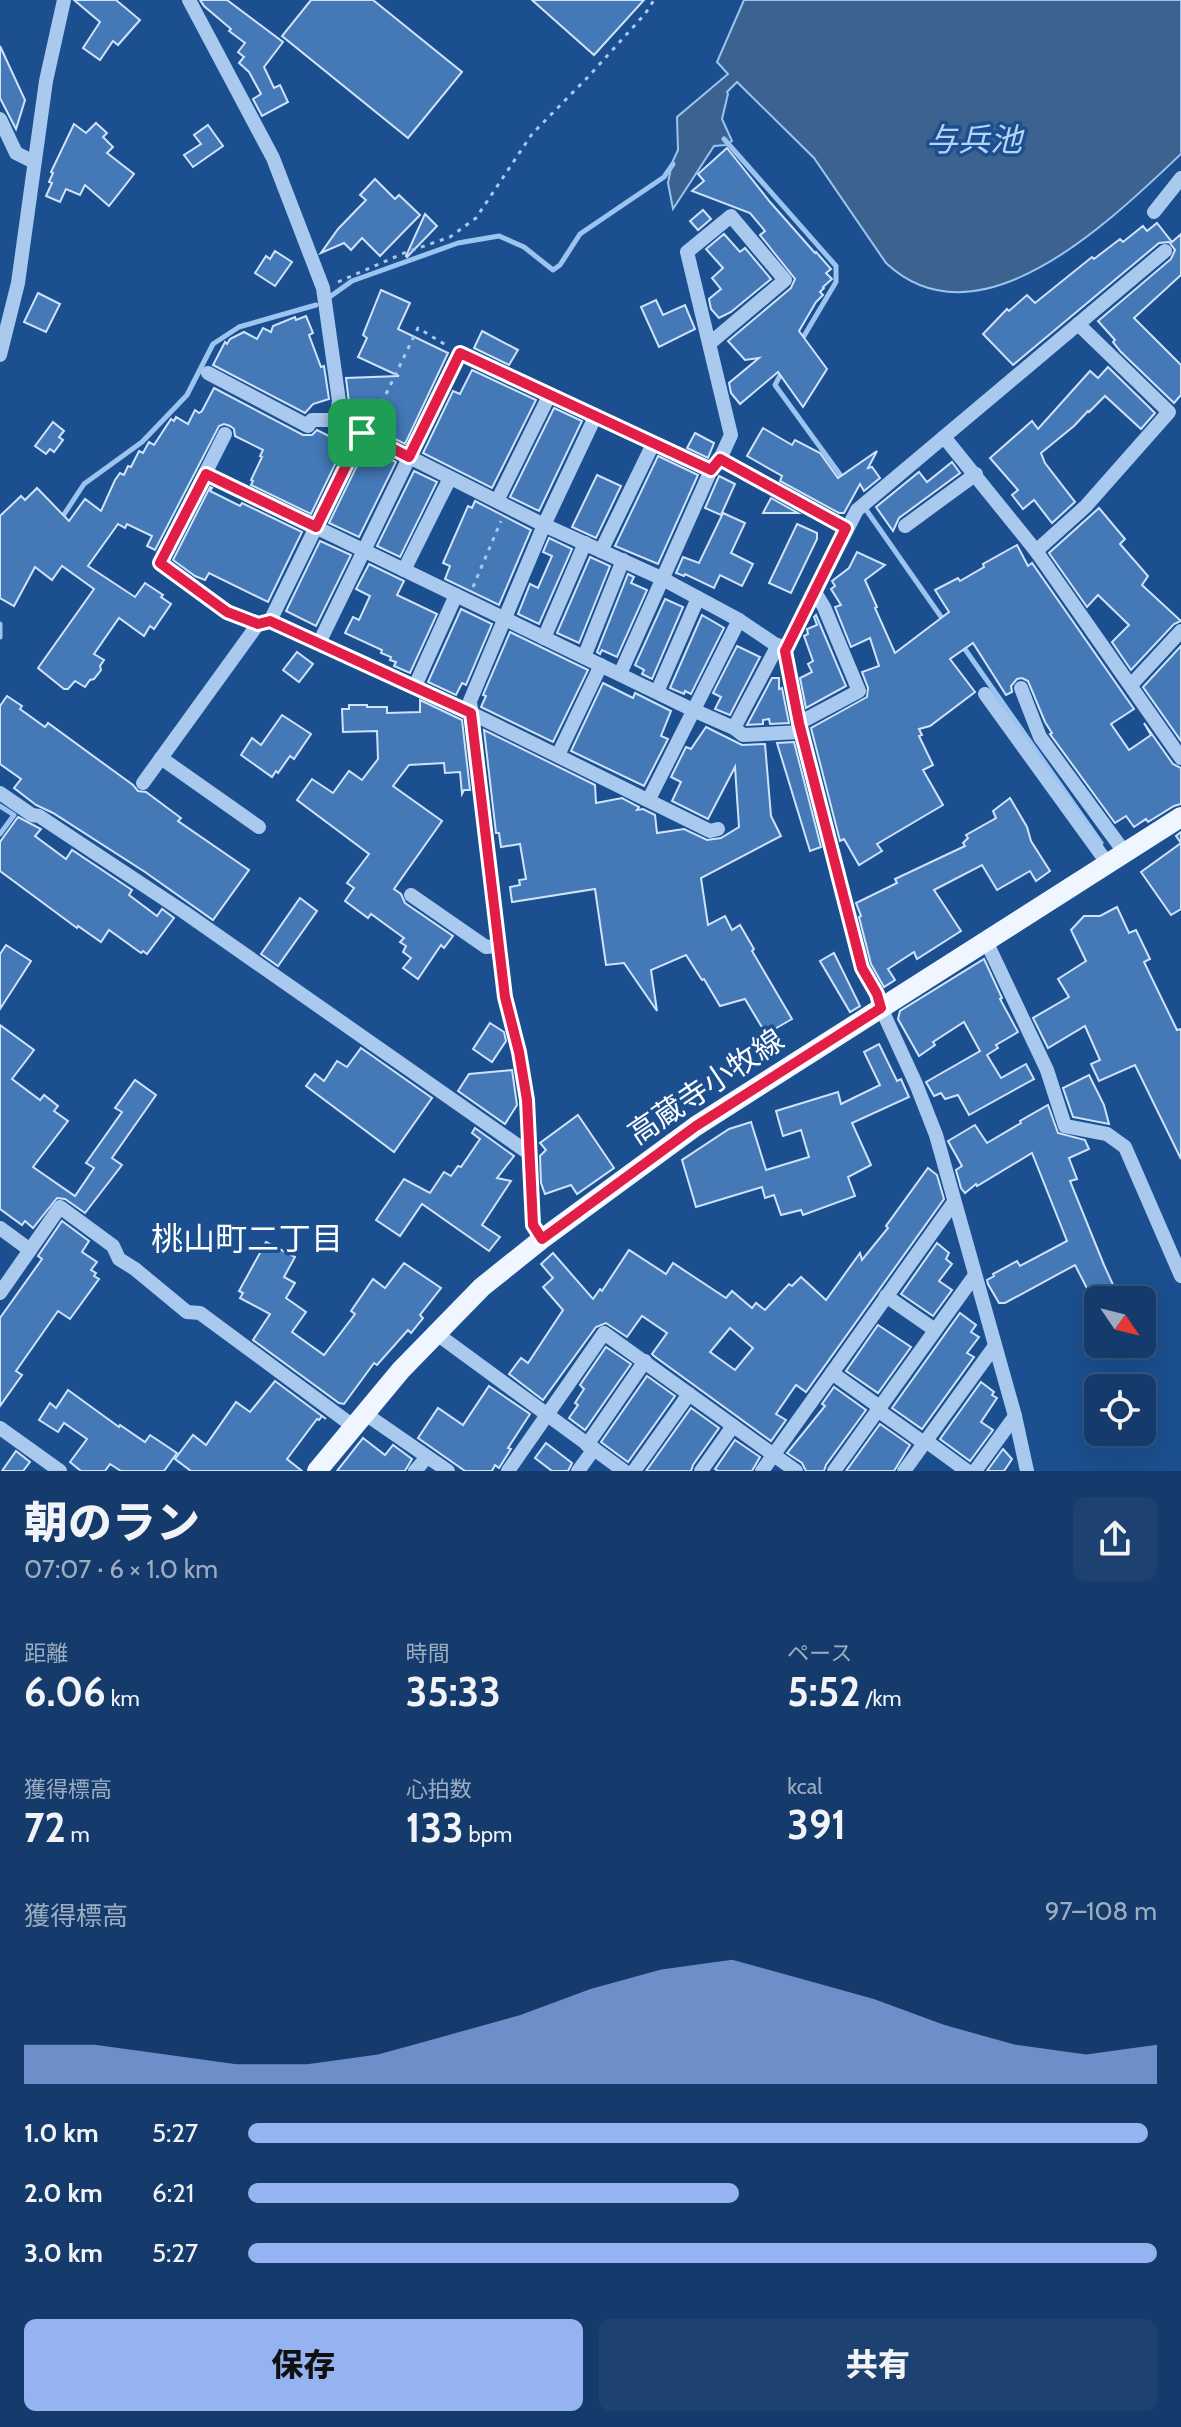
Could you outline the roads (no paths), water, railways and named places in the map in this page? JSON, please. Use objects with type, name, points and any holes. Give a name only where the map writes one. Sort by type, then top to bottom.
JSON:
[{"type":"main road","name":"高蔵寺小牧線","points":[[317,1471],[401,1370],[482,1287],[542,1239],[696,1126],[1181,817]]},
{"type":"street","points":[[0,355],[18,283],[46,81],[64,0]]},
{"type":"street","points":[[189,0],[273,158],[323,288],[339,401],[336,420]]},
{"type":"street","points":[[0,119],[16,153],[34,162]]},
{"type":"street","points":[[1154,212],[1181,178]]},
{"type":"street","points":[[620,674],[661,578],[731,435],[709,344],[687,252],[731,216],[785,280],[709,344]]},
{"type":"street","points":[[734,728],[815,592],[857,510],[1165,251]]},
{"type":"street","points":[[1036,551],[1086,506],[1169,412],[1078,324]]},
{"type":"street","points":[[319,643],[460,353],[653,444],[716,464],[846,528]]},
{"type":"street","points":[[208,373],[308,426],[312,420],[336,420],[544,525],[661,578],[739,620],[782,648],[862,968],[877,994],[936,1135],[1015,1416],[1027,1471]]},
{"type":"street","points":[[502,504],[549,396]]},
{"type":"street","points":[[542,1239],[533,1225],[527,1100],[505,997],[470,701],[544,525],[595,417]]},
{"type":"street","points":[[225,434],[160,563],[227,612],[319,643],[415,686],[710,831],[718,829]]},
{"type":"street","points":[[143,783],[264,623],[364,434]]},
{"type":"street","points":[[944,437],[1036,551],[1181,758]]},
{"type":"street","points":[[601,551],[653,444]]},
{"type":"street","points":[[206,474],[743,735],[800,728],[859,691],[815,592]]},
{"type":"street","points":[[905,526],[976,474]]},
{"type":"street","points":[[404,570],[450,478]]},
{"type":"street","points":[[544,638],[585,543]]},
{"type":"street","points":[[584,657],[623,560]]},
{"type":"street","points":[[415,686],[462,598]]},
{"type":"street","points":[[657,692],[698,598]]},
{"type":"street","points":[[649,799],[739,620]]},
{"type":"street","points":[[1131,685],[1181,631]]},
{"type":"street","points":[[558,755],[601,665]]},
{"type":"street","points":[[1021,688],[1040,737],[1116,859]]},
{"type":"street","points":[[985,694],[1116,859]]},
{"type":"street","points":[[161,758],[259,827]]},
{"type":"street","points":[[0,793],[184,912],[530,1154]]},
{"type":"street","points":[[411,895],[486,947],[498,946]]},
{"type":"street","points":[[986,941],[1047,1070],[1065,1126],[1107,1134],[1125,1147],[1181,1276]]},
{"type":"street","points":[[762,1471],[954,1202]]},
{"type":"street","points":[[0,1293],[60,1207],[113,1246],[119,1259],[187,1312],[200,1313],[358,1420],[448,1471]]},
{"type":"street","points":[[0,1228],[30,1250]]},
{"type":"street","points":[[834,1471],[975,1275]]},
{"type":"street","points":[[886,1296],[935,1330]]},
{"type":"street","points":[[508,1471],[604,1333],[796,1471]]},
{"type":"street","points":[[437,1334],[624,1471]]},
{"type":"street","points":[[904,1471],[994,1347]]},
{"type":"street","points":[[578,1471],[645,1361]]},
{"type":"street","points":[[832,1373],[967,1471]]},
{"type":"street","points":[[634,1471],[689,1394]]},
{"type":"street","points":[[975,1471],[1015,1416]]},
{"type":"street","points":[[701,1471],[733,1426]]},
{"type":"street","points":[[0,1428],[60,1471]]},
{"type":"street","points":[[415,1471],[427,1457]]},
{"type":"water","name":"与兵池","points":[[744,0],[1181,0],[1181,154],[1083,240],[1043,266],[1003,284],[962,292],[923,286],[886,263],[814,158],[737,82],[727,92],[722,119],[732,141],[714,146],[673,209],[668,183],[678,150],[677,117],[728,74],[717,62]]},
{"type":"waterway","points":[[724,139],[836,266],[836,282],[801,341]]},
{"type":"waterway","points":[[331,296],[352,281],[458,243],[499,236],[524,247],[553,270],[560,265],[580,234],[664,177],[673,164]]},
{"type":"waterway","points":[[61,519],[84,484],[142,442],[187,395],[213,344],[239,327],[316,305]]},
{"type":"waterway","points":[[783,370],[775,385],[844,480]]},
{"type":"waterway","points":[[867,511],[944,621]]},
{"type":"waterway","points":[[0,624],[0,637]]},
{"type":"waterway","points":[[962,645],[1101,843]]},
{"type":"waterway","points":[[0,806],[14,815],[0,834]]},
{"type":"district","name":"桃山町二丁目","points":[[247,1239]]}]
